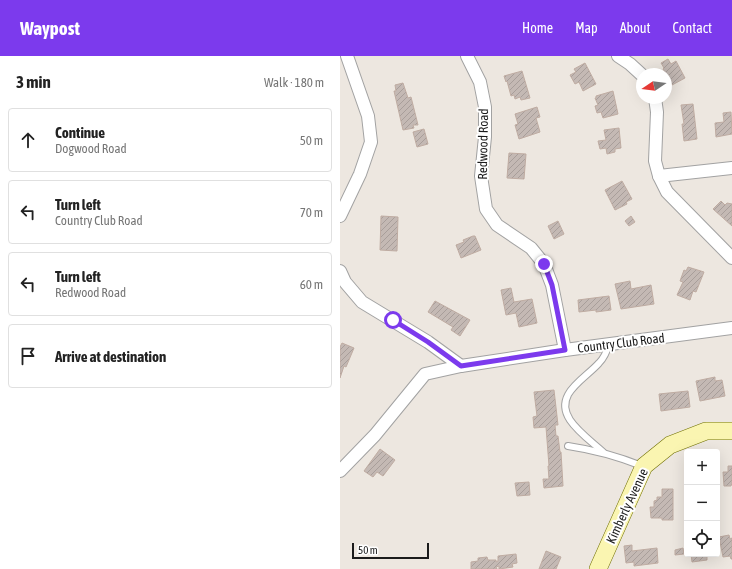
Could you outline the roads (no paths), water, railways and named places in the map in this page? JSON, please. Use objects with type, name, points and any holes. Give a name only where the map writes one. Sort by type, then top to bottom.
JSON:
[{"type":"street","points":[[340,216],[360,174],[371,142],[368,116],[347,56]]},
{"type":"street","name":"Redwood Road","points":[[467,56],[480,82],[485,107],[485,137],[481,176],[486,209],[496,225],[532,248],[544,264],[552,285],[565,350]]},
{"type":"street","points":[[618,56],[636,70]]},
{"type":"street","points":[[656,104],[657,112],[655,161],[658,176],[667,192],[732,258]]},
{"type":"street","points":[[658,176],[732,168]]},
{"type":"street","points":[[340,271],[345,282],[362,302],[428,342],[461,366]]},
{"type":"street","name":"Country Club Road","points":[[340,471],[375,436],[425,374],[461,366],[565,350],[732,328]]},
{"type":"street","name":"Kimberly Avenue","points":[[598,569],[644,466],[670,445],[706,431],[732,431]]},
{"type":"lane","points":[[603,452],[577,429],[569,419],[565,407],[566,397],[570,390],[605,356],[609,344]]},
{"type":"lane","points":[[568,446],[603,452],[644,466]]}]
